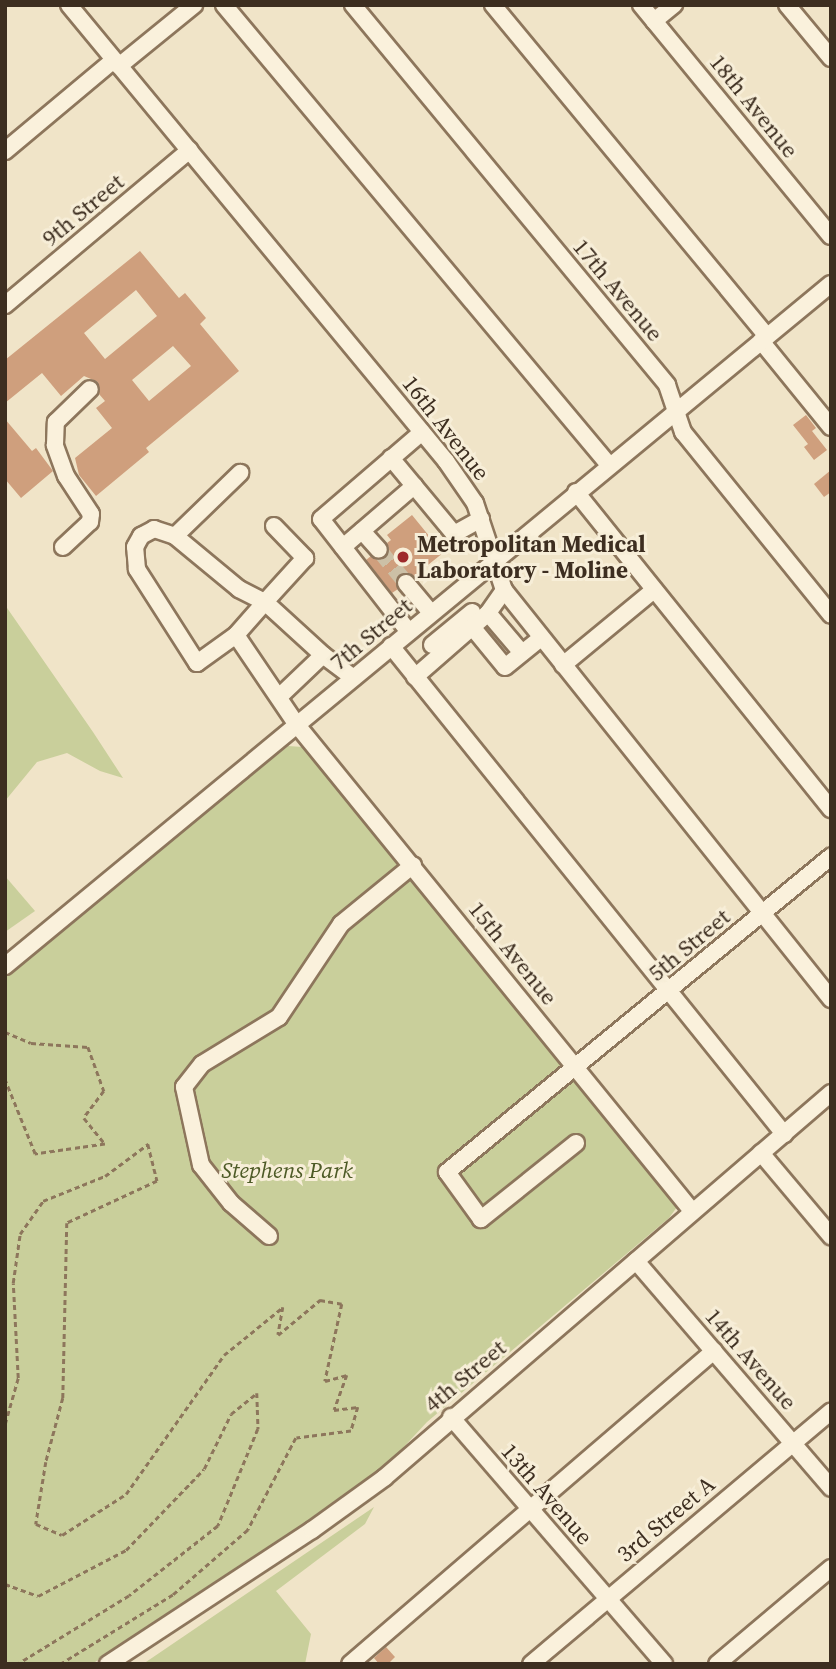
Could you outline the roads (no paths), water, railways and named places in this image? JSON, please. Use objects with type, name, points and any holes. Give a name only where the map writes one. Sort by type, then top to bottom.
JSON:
[{"type":"street","name":"16th Avenue","points":[[69,5],[466,487],[481,519],[504,590],[831,999]]},
{"type":"street","points":[[5,151],[194,5]]},
{"type":"street","points":[[224,5],[609,466]]},
{"type":"street","name":"17th Avenue","points":[[353,5],[667,385],[683,432],[831,615]]},
{"type":"street","points":[[493,5],[764,339],[831,427]]},
{"type":"street","name":"18th Avenue","points":[[641,5],[831,236]]},
{"type":"street","points":[[654,21],[674,5]]},
{"type":"street","points":[[787,5],[831,58]]},
{"type":"street","name":"9th Street","points":[[5,305],[190,150]]},
{"type":"street","name":"7th Street","points":[[5,966],[831,284]]},
{"type":"street","points":[[63,547],[90,522],[91,514],[71,488],[66,476],[55,445],[56,422],[60,415],[90,389]]},
{"type":"street","points":[[422,432],[321,519],[412,629],[436,650]]},
{"type":"street","points":[[391,458],[454,534],[481,519]]},
{"type":"street","points":[[175,536],[240,473]]},
{"type":"street","points":[[343,547],[414,486]]},
{"type":"street","points":[[576,492],[831,808]]},
{"type":"street","points":[[274,526],[305,558],[265,602],[236,635],[197,663],[137,569],[135,547],[141,536],[154,529],[175,536],[239,589],[265,602],[323,655],[353,678]]},
{"type":"street","points":[[362,530],[379,550]]},
{"type":"street","points":[[406,583],[431,613]]},
{"type":"street","points":[[415,677],[436,650],[478,619],[504,590]]},
{"type":"street","points":[[563,666],[654,590]]},
{"type":"street","points":[[455,592],[478,619],[505,667],[541,638]]},
{"type":"street","name":"15th Avenue","points":[[236,635],[280,696],[297,725],[692,1211]]},
{"type":"street","points":[[391,646],[784,1133]]},
{"type":"street","points":[[280,696],[323,655]]},
{"type":"street","name":"5th Street","points":[[576,1143],[481,1219],[447,1172],[831,857]]},
{"type":"street","points":[[269,1236],[231,1203],[201,1165],[184,1087],[202,1064],[279,1017],[341,924],[413,865]]},
{"type":"street","name":"4th Street","points":[[108,1664],[341,1510],[384,1478],[451,1417],[831,1093]]},
{"type":"street","points":[[761,1153],[831,1237]]},
{"type":"street","name":"14th Avenue","points":[[636,1261],[831,1488]]},
{"type":"street","points":[[350,1664],[714,1351]]},
{"type":"street","name":"3rd Street A","points":[[531,1664],[831,1411]]},
{"type":"street","name":"13th Avenue","points":[[451,1417],[664,1664]]},
{"type":"street","points":[[717,1664],[831,1568]]},
{"type":"tunnel","points":[[379,550],[406,583]]},
{"type":"place","name":"Metropolitan Medical Laboratory - Moline","points":[[403,557]]},
{"type":"park label","name":"Stephens Park","points":[[287,1170]]}]
